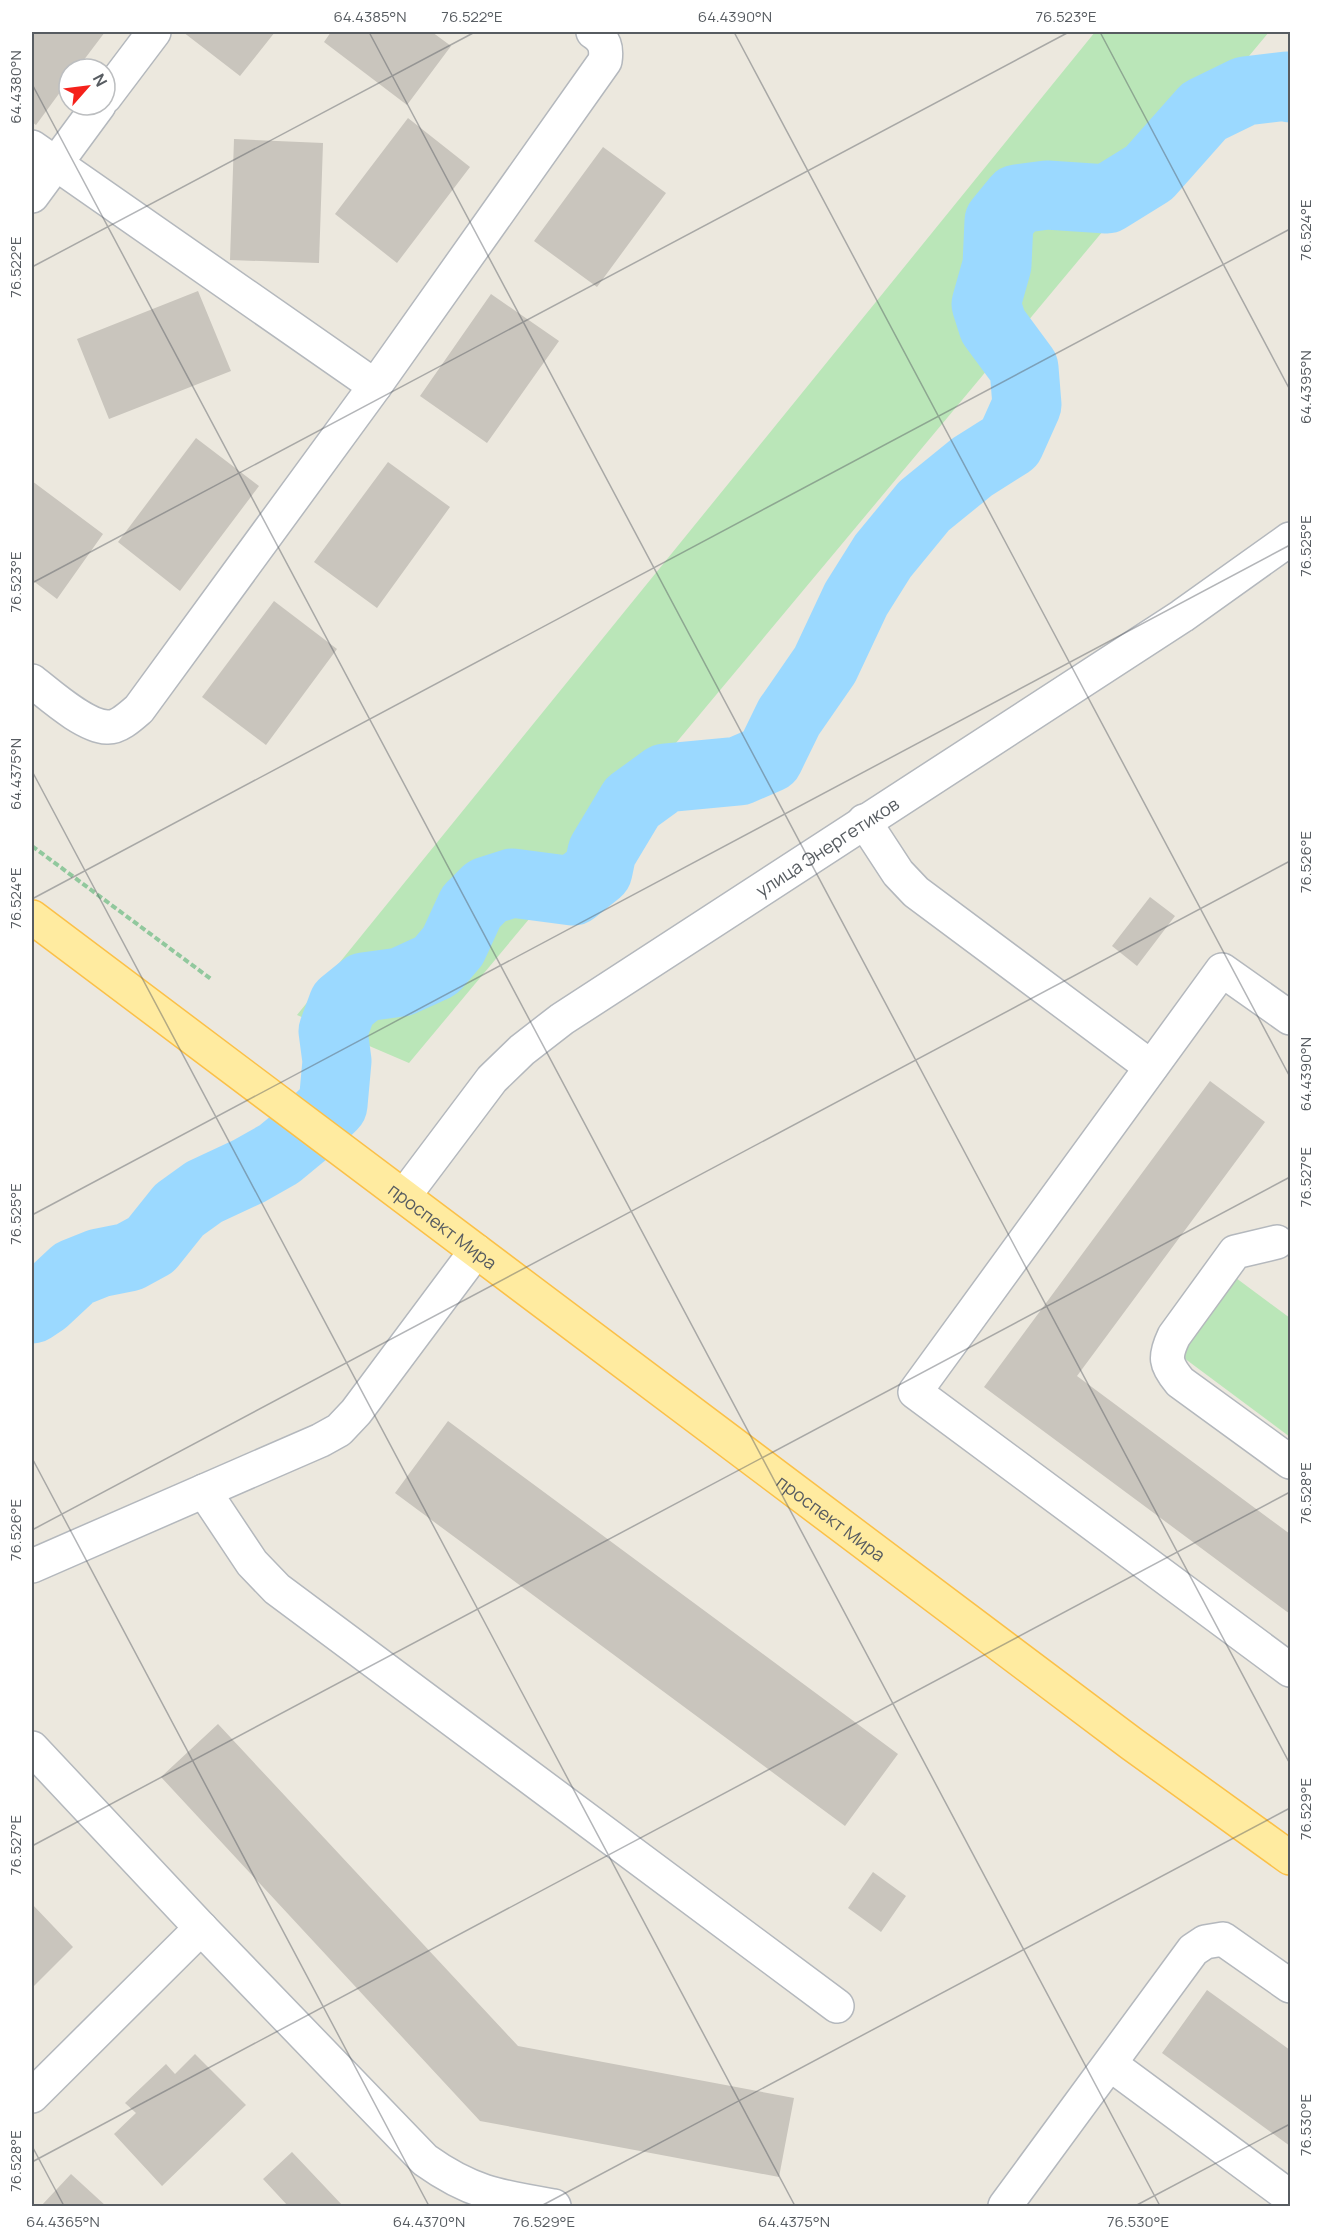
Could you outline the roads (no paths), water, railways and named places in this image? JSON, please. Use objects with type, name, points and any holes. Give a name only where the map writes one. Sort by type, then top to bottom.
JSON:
[{"type":"main road","name":"проспект Мира","points":[[32,917],[1122,1737],[1290,1858]]},
{"type":"street","points":[[117,81],[154,32]]},
{"type":"street","points":[[32,681],[90,723],[109,728],[139,710],[375,386],[605,61],[607,48],[599,36],[593,32]]},
{"type":"street","points":[[32,196],[43,156],[86,117]]},
{"type":"street","points":[[43,156],[375,386]]},
{"type":"street","name":"улица Энергетиков","points":[[404,1196],[492,1078],[522,1050],[562,1019],[1182,616],[1290,539]]},
{"type":"street","points":[[864,821],[898,873],[916,892],[1151,1067]]},
{"type":"street","points":[[1290,1018],[1222,970],[915,1392],[1290,1670]]},
{"type":"street","points":[[1286,1239],[1235,1252],[1174,1336],[1167,1352],[1169,1368],[1180,1382],[1290,1462]]},
{"type":"street","points":[[32,1566],[321,1440],[339,1430],[356,1412],[476,1251]]},
{"type":"street","points":[[204,1491],[252,1563],[277,1589],[837,2007]]},
{"type":"street","points":[[32,1748],[458,2196],[496,2197],[554,2206]]},
{"type":"street","points":[[32,2096],[201,1928]]},
{"type":"street","points":[[1005,2206],[1193,1950],[1204,1942],[1224,1940],[1290,1986]]},
{"type":"street","points":[[1110,2064],[1290,2197]]},
{"type":"waterway","points":[[32,1309],[74,1273],[99,1263],[129,1257],[151,1245],[179,1210],[204,1192],[279,1154],[302,1135],[333,1105],[337,1061],[333,1031],[343,1004],[364,987],[401,982],[436,966],[453,946],[471,907],[487,891],[512,883],[573,891],[598,871],[602,852],[632,802],[665,778],[739,771],[769,758],[789,717],[825,665],[856,599],[883,556],[924,506],[972,467],[1010,443],[1027,405],[1024,368],[993,326],[986,304],[997,265],[999,221],[1017,199],[1047,195],[1107,199],[1149,173],[1204,111],[1245,91],[1287,86],[1290,88]]}]
